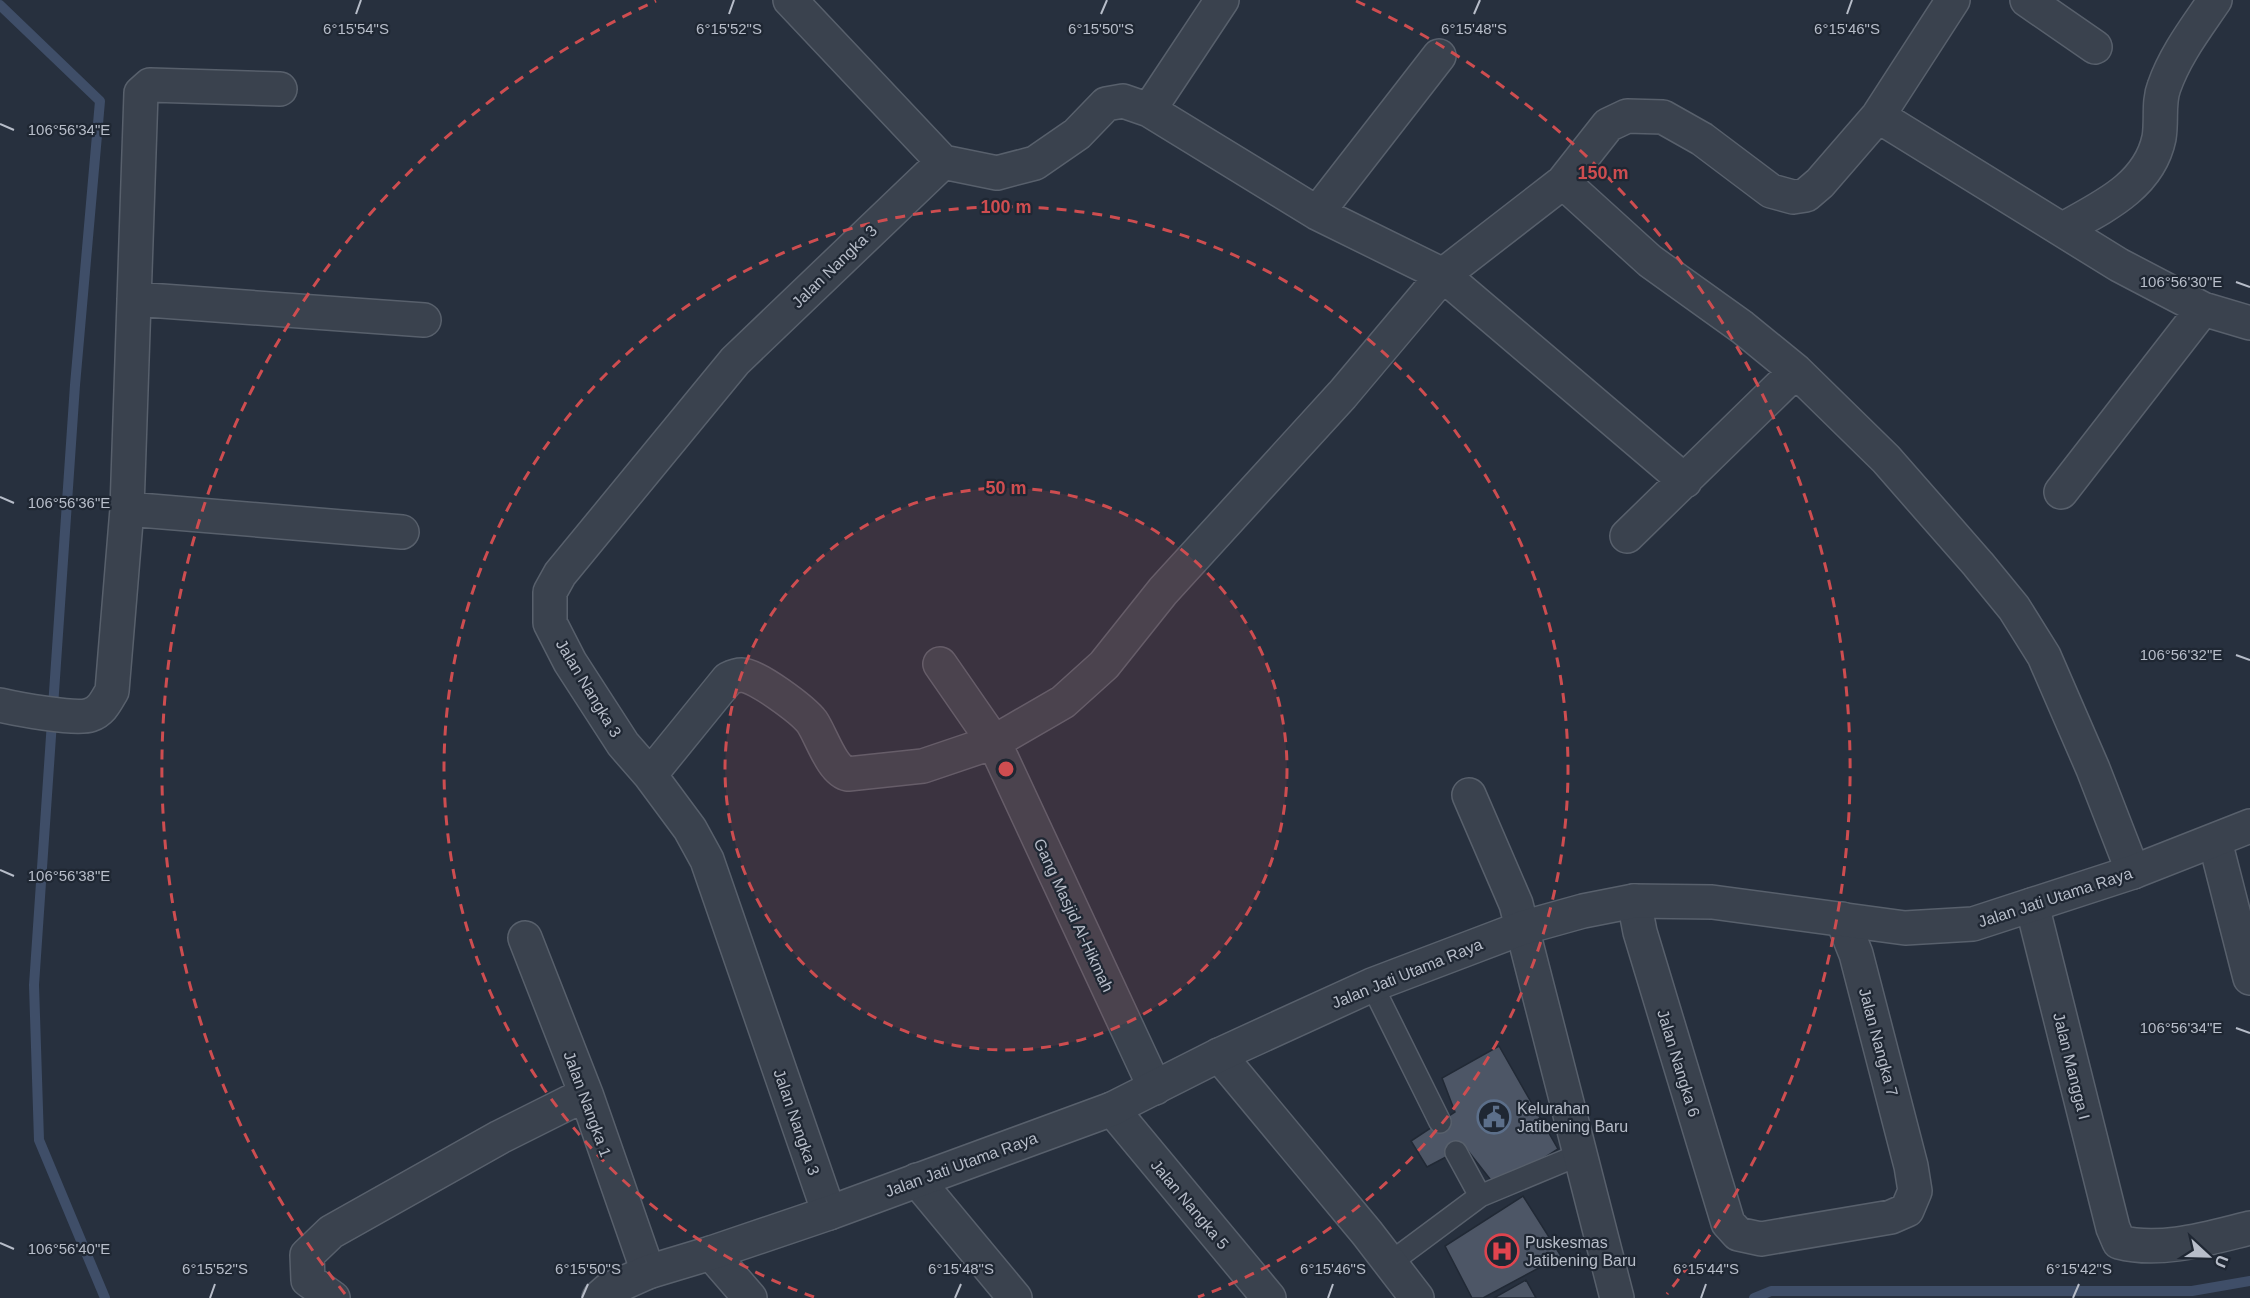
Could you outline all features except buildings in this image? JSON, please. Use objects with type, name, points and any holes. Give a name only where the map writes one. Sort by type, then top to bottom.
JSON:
[{"type":"street","points":[[790,0],[943,162],[997,173],[1035,163],[1077,134],[1106,104],[1123,101],[1149,110],[1317,213],[1443,275],[1685,481]]},
{"type":"street","points":[[1149,110],[1222,0]]},
{"type":"street","points":[[650,775],[728,679],[740,674],[797,706],[811,721],[838,769],[843,773],[923,766],[994,742],[1063,702],[1104,665],[1163,591],[1342,395],[1443,275],[1563,182],[1608,126],[1627,116],[1663,117],[1702,140],[1771,191],[1792,197],[1806,195],[1820,183],[1878,116],[1953,0]]},
{"type":"street","points":[[2027,0],[2095,47]]},
{"type":"street","points":[[2063,229],[2117,199],[2140,178],[2156,153],[2161,129],[2162,90],[2176,56],[2215,0]]},
{"type":"street","points":[[1317,213],[1439,56]]},
{"type":"street","points":[[0,705],[33,712],[89,716],[103,708],[112,691],[128,509],[141,93],[150,85],[280,89]]},
{"type":"street","points":[[1878,116],[2119,265],[2203,309],[2250,322]]},
{"type":"street","name":"Jalan Nangka 3","points":[[829,1213],[707,860],[690,830],[650,775],[622,744],[570,662],[550,623],[550,592],[560,574],[735,361],[943,162]]},
{"type":"street","points":[[1563,182],[1650,261],[1742,327],[1796,371],[1887,459],[2014,608],[2044,656],[2093,769],[2133,872]]},
{"type":"street","points":[[134,299],[424,320]]},
{"type":"street","points":[[2061,492],[2203,309]]},
{"type":"street","points":[[1628,536],[1796,371]]},
{"type":"street","points":[[128,509],[402,532]]},
{"type":"street","name":"Gang Masjid Al-Hikmah","points":[[940,664],[994,742],[1155,1088]]},
{"type":"street","points":[[1469,795],[1516,904],[1617,1298]]},
{"type":"street","name":"Jalan Jati Utama Raya","points":[[604,1294],[648,1272],[829,1213],[1112,1109],[1219,1055],[1372,985],[1522,928],[1583,911],[1634,901],[1712,902],[1905,928],[1972,924],[2133,872],[2250,826]]},
{"type":"street","points":[[2215,841],[2250,978]]},
{"type":"street","name":"Jalan Nangka 6","points":[[1634,901],[1640,932],[1728,1223]]},
{"type":"street","name":"Jalan Mangga I","points":[[2032,905],[2113,1228],[2119,1242],[2134,1246],[2180,1243],[2250,1228]]},
{"type":"street","name":"Jalan Nangka 7","points":[[1728,1223],[1738,1234],[1761,1239],[1891,1217],[1907,1210],[1916,1191],[1856,954],[1842,919]]},
{"type":"street","name":"Jalan Nangka 1","points":[[525,938],[586,1094],[648,1272]]},
{"type":"street","points":[[1219,1055],[1417,1298]]},
{"type":"street","points":[[333,1298],[308,1280],[307,1255],[332,1232],[453,1163],[586,1094]]},
{"type":"street","name":"Jalan Nangka 5","points":[[1112,1109],[1269,1298]]},
{"type":"street","points":[[917,1180],[1015,1298]]},
{"type":"street","points":[[711,1253],[750,1298]]},
{"type":"lane","points":[[1372,985],[1440,1122]]},
{"type":"lane","points":[[1456,1152],[1480,1196]]},
{"type":"lane","points":[[1390,1263],[1480,1196],[1581,1154]]},
{"type":"waterway","points":[[0,5],[100,101],[75,385],[34,985],[39,1140],[105,1298]]},
{"type":"waterway","points":[[1754,1298],[1771,1291],[2192,1291],[2250,1281]]},
{"type":"place","name":"Kelurahan Jatibening Baru","points":[[1494,1117]]},
{"type":"place","name":"Puskesmas Jatibening Baru","points":[[1502,1251]]}]
